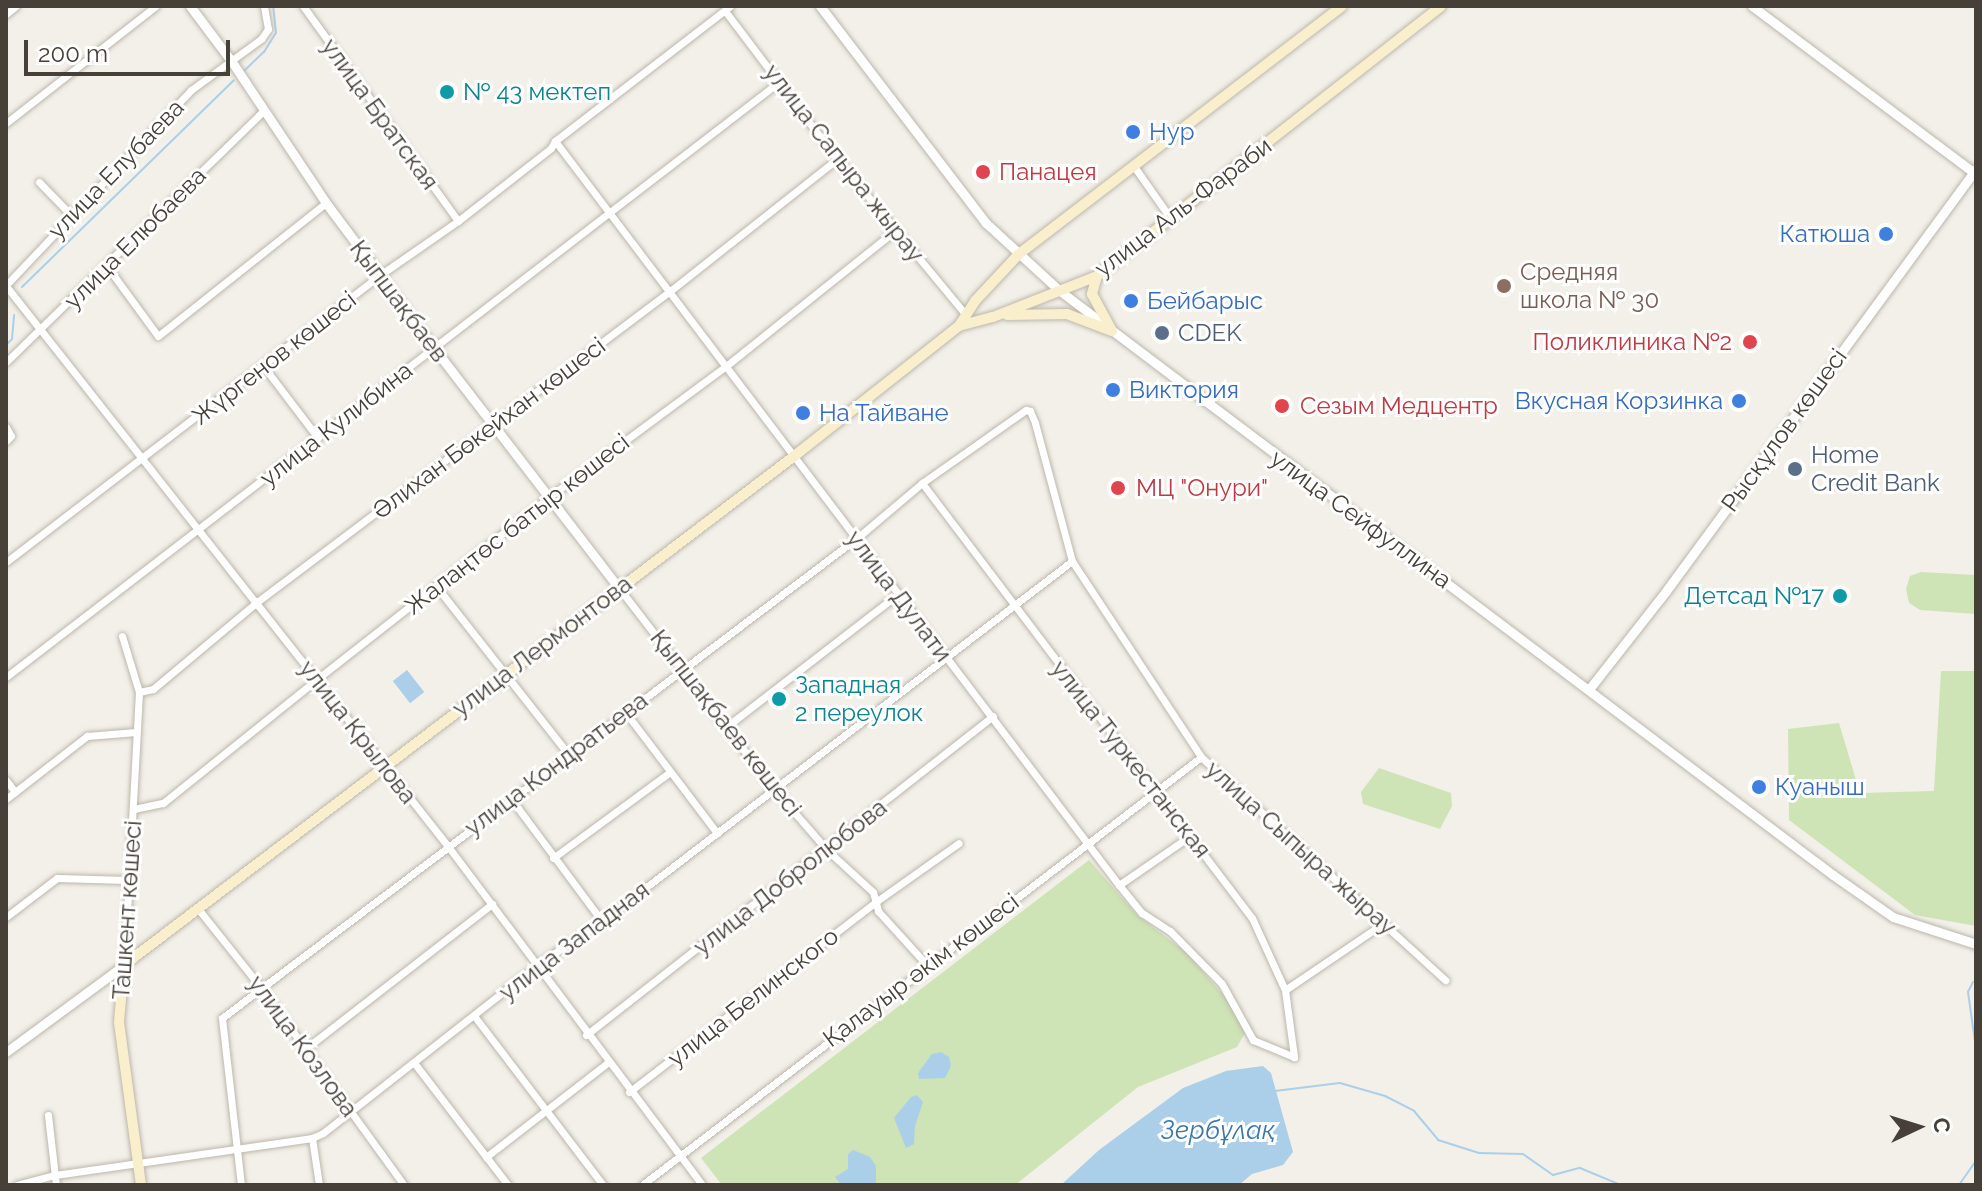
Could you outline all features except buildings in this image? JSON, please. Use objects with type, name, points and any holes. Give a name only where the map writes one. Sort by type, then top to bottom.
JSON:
[{"type":"main road","points":[[959,326],[965,314],[1019,254],[1342,6]]},
{"type":"main road","name":"улица Аль-Фараби","points":[[959,326],[993,317],[1097,276],[1441,6]]},
{"type":"main road","points":[[1097,276],[1092,294],[1112,331]]},
{"type":"main road","points":[[993,317],[1067,314],[1112,331]]},
{"type":"main road","name":"улица Лермонтова","points":[[124,965],[793,457],[959,326]]},
{"type":"main road","name":"Ташкент көшесі","points":[[124,965],[119,1022],[141,1185]]},
{"type":"street","points":[[6,14],[16,6]]},
{"type":"street","points":[[6,123],[156,6]]},
{"type":"street","name":"Қыпшақбаев","points":[[190,6],[232,62],[326,203],[619,588]]},
{"type":"street","name":"улица Елубаева","points":[[6,285],[191,90],[261,39],[268,29],[264,6]]},
{"type":"street","name":"улица Братская","points":[[303,6],[458,221]]},
{"type":"street","name":"улица Сейфуллина","points":[[820,6],[986,223],[1060,291],[1233,425],[1590,688],[1893,917],[1976,944]]},
{"type":"street","points":[[1752,6],[1975,171]]},
{"type":"street","name":"Жүргенов көшесі","points":[[6,562],[380,275],[458,221],[551,148],[555,141],[728,8]]},
{"type":"street","name":"улица Сапыра жырау","points":[[728,8],[837,159],[965,314]]},
{"type":"street","name":"улица Кулибина","points":[[6,677],[779,82]]},
{"type":"street","name":"улица Елюбаева","points":[[6,362],[263,111]]},
{"type":"street","name":"улица Дулати","points":[[555,141],[1119,885],[1142,913],[1178,938],[1222,984],[1253,1040],[1294,1057]]},
{"type":"street","name":"Әлихан Бөкейхан көшесі","points":[[139,692],[153,689],[257,602],[494,426],[837,159]]},
{"type":"street","points":[[1133,165],[1171,219]]},
{"type":"street","name":"Рысқұлов көшесі","points":[[1590,688],[1666,591],[1975,171]]},
{"type":"street","points":[[39,182],[71,215]]},
{"type":"street","points":[[106,265],[158,336],[326,203]]},
{"type":"street","name":"Жалаңтөс батыр көшесі","points":[[134,809],[163,803],[549,497],[726,366],[896,230]]},
{"type":"street","name":"улица Крылова","points":[[6,285],[447,845],[586,1035],[702,1185]]},
{"type":"street","points":[[264,367],[318,438]]},
{"type":"street","name":"улица Кондратьева","points":[[241,1185],[222,1018],[857,538],[922,483],[1026,410]]},
{"type":"street","name":"улица Сыпыра жырау","points":[[1026,410],[1030,411],[1035,423],[1072,561],[1201,757],[1445,980]]},
{"type":"street","points":[[6,427],[11,436],[6,441]]},
{"type":"street","name":"улица Туркестанская","points":[[922,483],[1252,918],[1285,990],[1294,1057]]},
{"type":"street","name":"улица Западная","points":[[17,1185],[55,1175],[312,1138],[415,1064],[537,965],[602,921],[1072,561]]},
{"type":"street","points":[[436,586],[570,756]]},
{"type":"street","name":"Қыпшақбаев көшесі","points":[[619,588],[684,668],[774,789],[827,850],[867,885],[877,901],[878,911],[927,965]]},
{"type":"street","points":[[726,727],[897,595]]},
{"type":"street","name":"Ташкент көшесі","points":[[122,636],[139,692],[124,965]]},
{"type":"street","points":[[626,713],[717,833]]},
{"type":"street","name":"улица Добролюбова","points":[[586,1035],[827,850],[993,716]]},
{"type":"street","points":[[6,799],[87,736],[136,732]]},
{"type":"street","name":"Қалауыр әкім көшесі","points":[[642,1185],[927,965],[1156,795],[1201,757]]},
{"type":"street","points":[[553,858],[670,772]]},
{"type":"street","points":[[6,780],[15,792]]},
{"type":"street","points":[[512,800],[602,921]]},
{"type":"street","points":[[1119,885],[1190,836]]},
{"type":"street","name":"улица Белинского","points":[[629,1092],[877,901],[959,843]]},
{"type":"street","points":[[6,904],[9,914],[57,878],[128,880]]},
{"type":"street","points":[[305,1049],[492,904]]},
{"type":"street","name":"улица Козлова","points":[[199,910],[262,989],[404,1185]]},
{"type":"street","points":[[1285,990],[1384,923]]},
{"type":"street","points":[[6,1052],[124,965]]},
{"type":"street","points":[[475,1017],[603,1185]]},
{"type":"street","points":[[486,1157],[607,1063]]},
{"type":"street","points":[[415,1064],[508,1185]]},
{"type":"street","points":[[48,1115],[56,1185]]},
{"type":"street","points":[[312,1138],[319,1185]]},
{"type":"green space","points":[[1921,572],[1976,575],[1976,614],[1920,610],[1909,603],[1906,589],[1910,576]]},
{"type":"green space","points":[[1941,671],[1976,671],[1976,926],[1915,915],[1789,820],[1788,729],[1839,723],[1860,793],[1934,791]]},
{"type":"green space","points":[[1379,768],[1451,793],[1452,806],[1440,829],[1363,804],[1361,792]]},
{"type":"green space","points":[[1089,860],[1137,915],[1187,953],[1224,996],[1246,1031],[1237,1047],[1138,1087],[1015,1185],[722,1185],[701,1158]]},
{"type":"water","points":[[407,670],[424,692],[410,703],[393,681]]},
{"type":"water","points":[[941,1052],[949,1057],[951,1066],[945,1078],[919,1079],[918,1073],[932,1054]]},
{"type":"water","name":"Зербұлақ","points":[[1263,1066],[1271,1073],[1293,1152],[1283,1165],[1252,1174],[1239,1185],[1061,1185],[1099,1150],[1183,1088],[1226,1071]]},
{"type":"water","points":[[917,1095],[923,1102],[915,1126],[914,1144],[906,1148],[894,1118],[911,1097]]},
{"type":"water","points":[[853,1150],[870,1157],[876,1166],[876,1185],[841,1185],[835,1177],[848,1169],[848,1154]]},
{"type":"waterway","points":[[244,71],[264,52],[276,33],[273,6]]},
{"type":"waterway","points":[[22,287],[234,80]]},
{"type":"waterway","points":[[6,345],[12,339],[14,315]]},
{"type":"waterway","points":[[1973,982],[1968,992],[1976,1049]]},
{"type":"waterway","points":[[1275,1091],[1340,1083],[1385,1096],[1414,1111],[1438,1140],[1479,1153],[1523,1154],[1553,1175],[1580,1168],[1621,1185]]},
{"type":"waterway","points":[[1959,1185],[1976,1161]]},
{"type":"place","name":"№ 43 мектеп","points":[[447,92]]},
{"type":"place","name":"Нур","points":[[1133,132]]},
{"type":"place","name":"Панацея","points":[[983,172]]},
{"type":"place","name":"Катюша","points":[[1886,234]]},
{"type":"place","name":"Средняя школа № 30","points":[[1504,286]]},
{"type":"place","name":"Бейбарыс","points":[[1131,301]]},
{"type":"place","name":"CDEK","points":[[1162,333]]},
{"type":"place","name":"Поликлиника №2","points":[[1750,342]]},
{"type":"place","name":"Виктория","points":[[1113,390]]},
{"type":"place","name":"Вкусная Корзинка","points":[[1739,401]]},
{"type":"place","name":"Сезым Медцентр","points":[[1282,406]]},
{"type":"place","name":"На Тайване","points":[[803,413]]},
{"type":"place","name":"Home Credit Bank","points":[[1795,469]]},
{"type":"place","name":"МЦ \"Онури\"","points":[[1118,488]]},
{"type":"place","name":"Детсад №17","points":[[1840,596]]},
{"type":"place","name":"Западная 2 переулок","points":[[779,699]]},
{"type":"place","name":"Куаныш","points":[[1759,787]]}]
